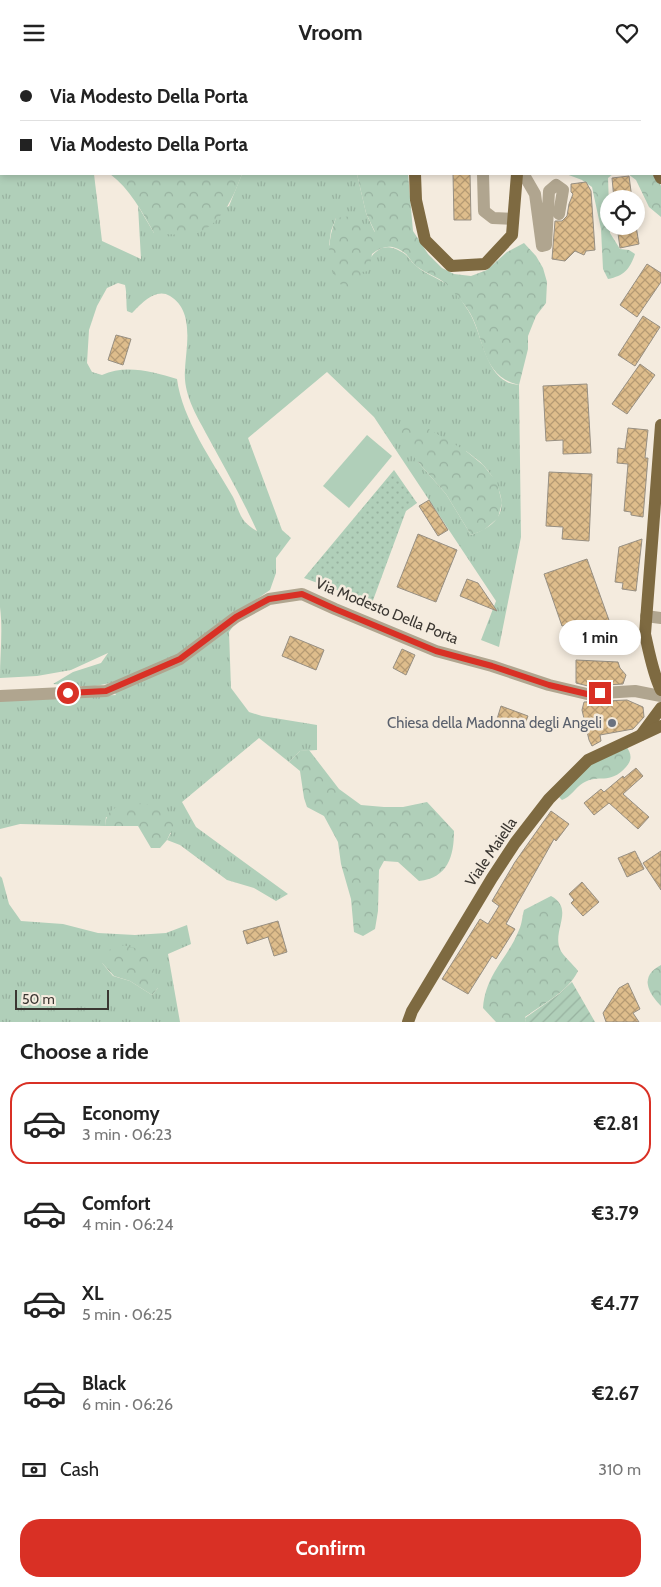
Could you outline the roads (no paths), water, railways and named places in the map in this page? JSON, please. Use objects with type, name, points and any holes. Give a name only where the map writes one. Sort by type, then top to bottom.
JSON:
[{"type":"main road","points":[[415,175],[416,199],[425,240],[451,266],[485,264],[512,235],[516,175]]},
{"type":"main road","points":[[661,425],[645,634],[654,677],[661,690]]},
{"type":"main road","points":[[651,656],[661,665]]},
{"type":"main road","points":[[639,737],[661,708]]},
{"type":"main road","name":"Viale Maiella","points":[[408,1022],[412,1011],[473,908],[515,843],[549,799],[588,760],[661,726]]},
{"type":"street","points":[[483,175],[484,211],[493,218],[514,219]]},
{"type":"street","points":[[524,175],[535,194],[542,246],[546,245],[549,191],[556,185],[563,189],[559,214]]},
{"type":"street","name":"Via Modesto Della Porta","points":[[0,696],[106,691],[180,659],[236,617],[269,599],[302,594],[436,651],[492,666],[549,685],[587,694],[635,691],[661,696]]},
{"type":"street","points":[[646,616],[661,618]]},
{"type":"place","name":"Chiesa della Madonna degli Angeli","points":[[612,723]]}]
